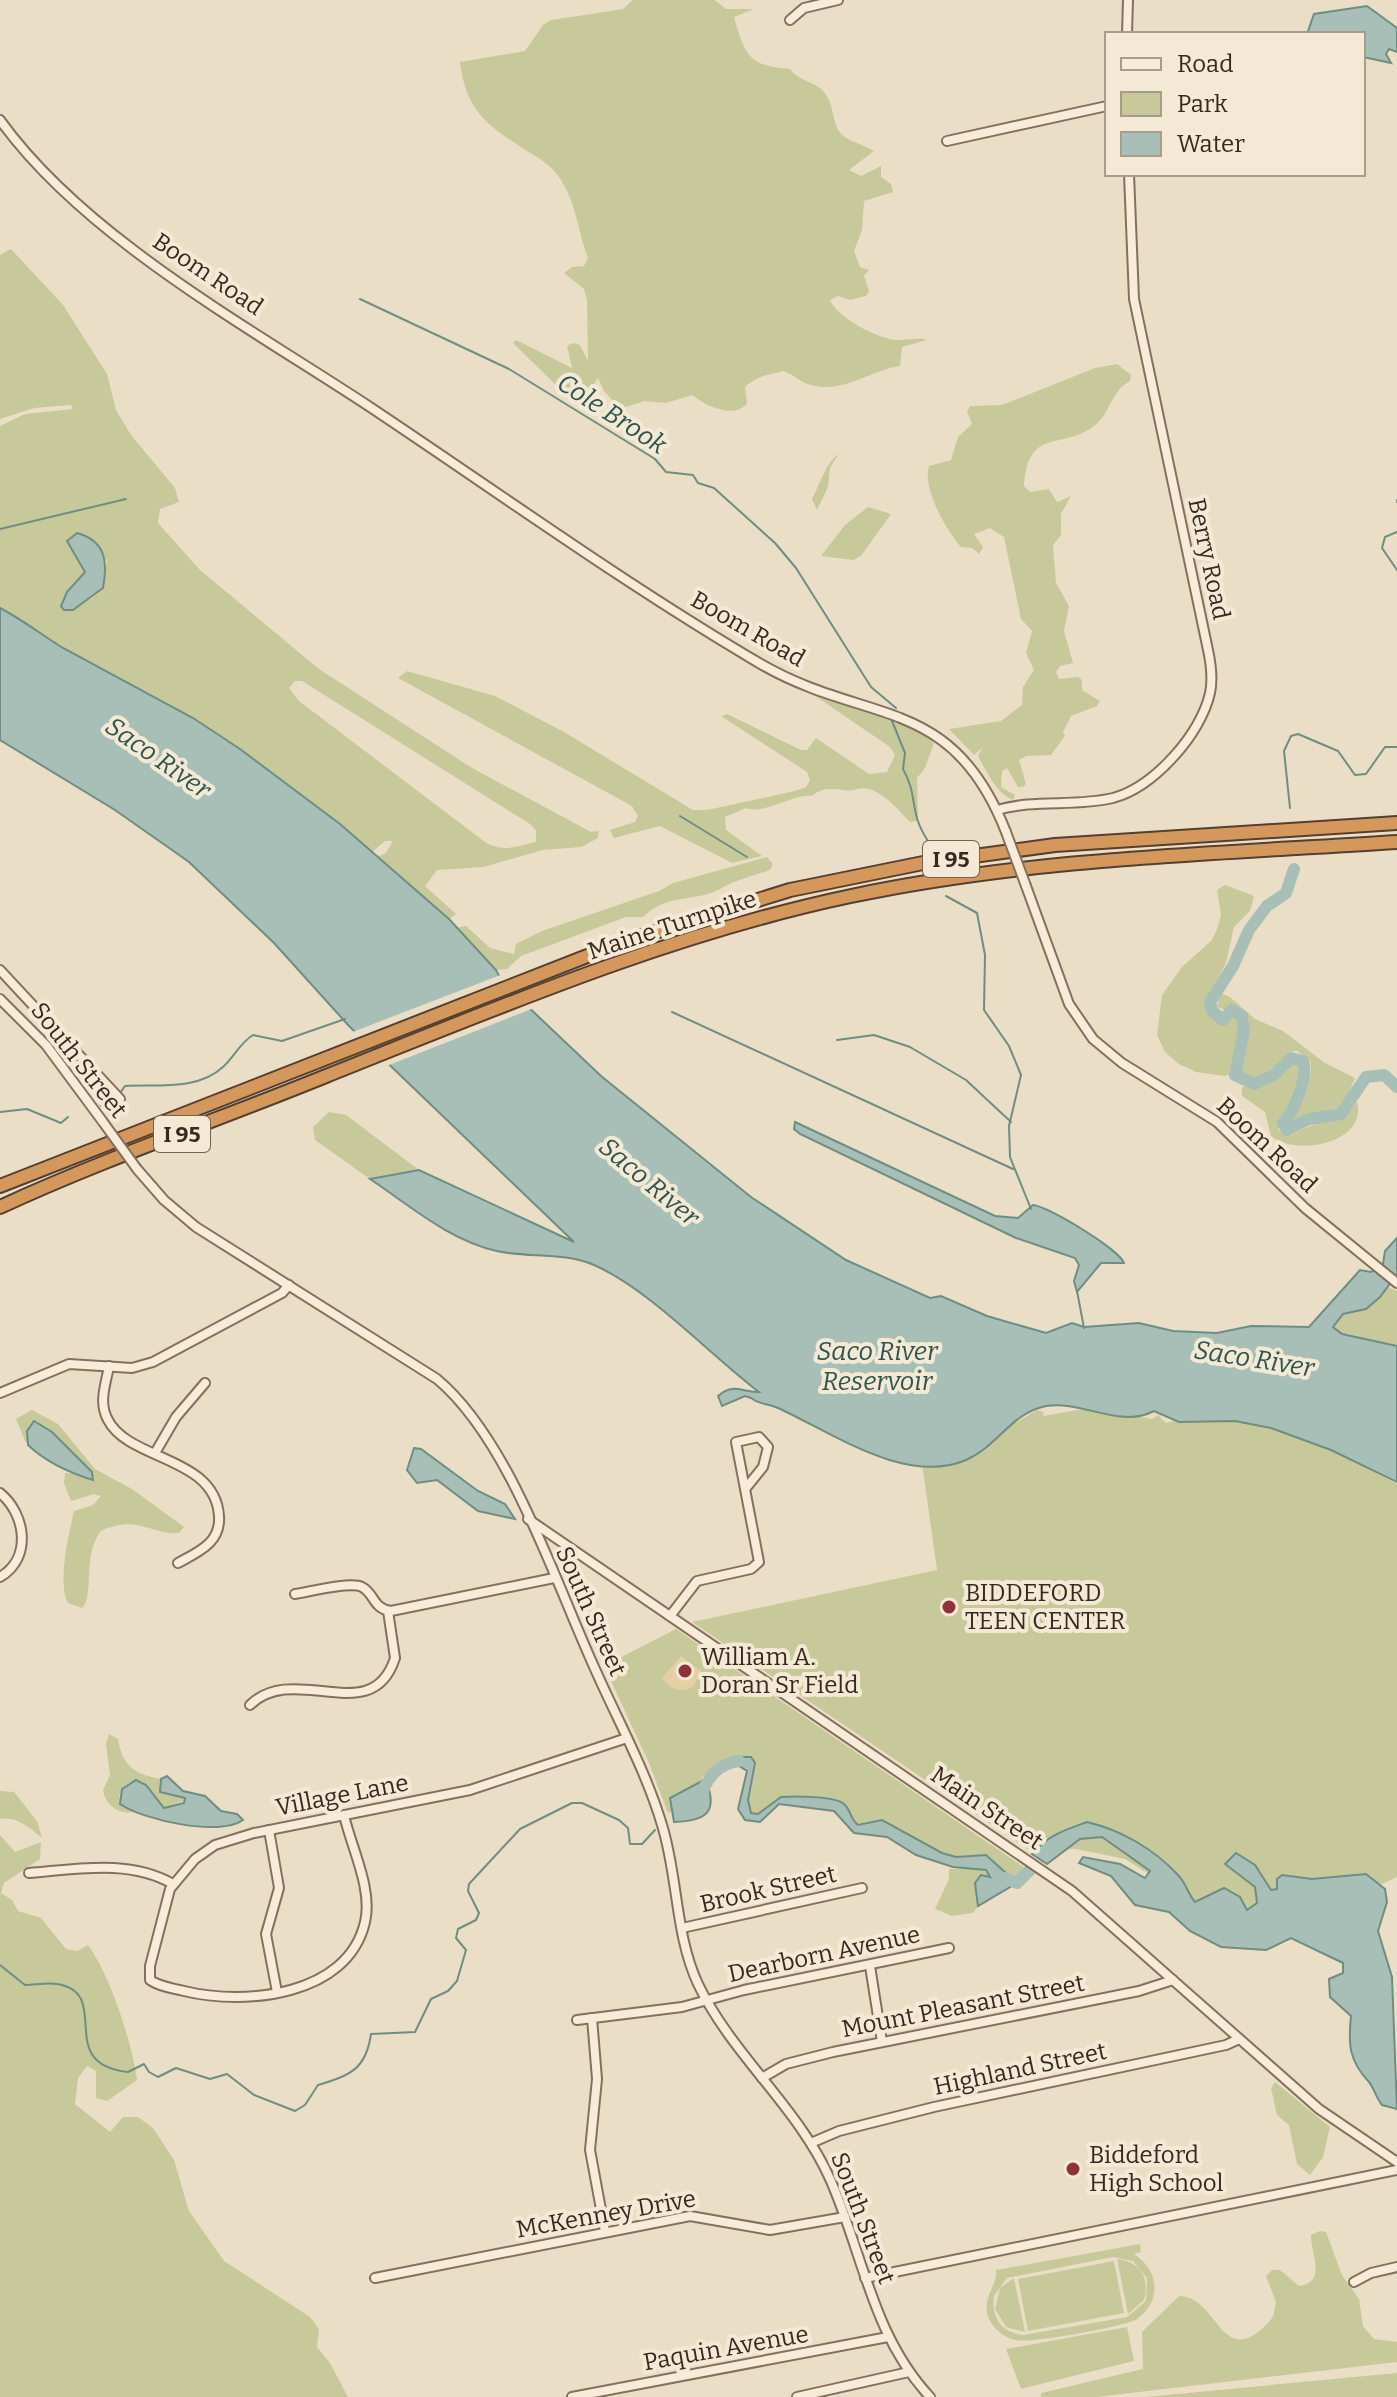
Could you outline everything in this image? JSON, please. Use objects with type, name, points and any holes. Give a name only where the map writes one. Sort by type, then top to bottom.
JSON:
[{"type":"highway","name":"Maine Turnpike","points":[[0,1186],[522,980],[690,919],[790,890],[923,863],[1055,845],[1397,823]]},
{"type":"highway","name":"Maine Turnpike","points":[[0,1207],[536,994],[752,920],[854,895],[956,876],[1089,862],[1397,842]]},
{"type":"street","points":[[790,20],[804,8],[838,0]]},
{"type":"street","points":[[1127,32],[1128,0]]},
{"type":"street","points":[[947,141],[1105,106]]},
{"type":"street","name":"Boom Road","points":[[0,120],[64,193],[165,272],[740,651],[793,680],[894,715],[942,739],[975,771],[997,810],[1066,996],[1087,1032],[1122,1063],[1217,1122],[1305,1208],[1397,1283]]},
{"type":"street","name":"Berry Road","points":[[997,810],[1029,802],[1107,799],[1136,788],[1157,772],[1183,742],[1201,716],[1210,692],[1208,650],[1134,299],[1129,176]]},
{"type":"street","points":[[0,970],[120,1099]]},
{"type":"street","name":"South Street","points":[[0,999],[46,1045],[137,1169],[184,1218],[446,1387],[485,1436],[528,1519],[661,1821],[682,1928],[693,1970],[707,2001],[811,2143],[831,2181],[888,2337],[909,2372],[930,2397]]},
{"type":"street","points":[[14,1010],[24,999]]},
{"type":"street","points":[[0,1393],[69,1364],[141,1367],[282,1293],[289,1285]]},
{"type":"street","points":[[109,1366],[102,1402],[108,1421],[117,1431],[202,1480],[212,1491],[218,1507],[219,1529],[212,1541],[178,1563]]},
{"type":"street","points":[[155,1453],[176,1417],[205,1383]]},
{"type":"street","points":[[670,1616],[697,1581],[751,1569],[759,1562],[736,1442],[759,1437],[768,1447],[767,1456],[746,1488]]},
{"type":"street","points":[[0,1493],[15,1507],[22,1526],[17,1560],[0,1577]]},
{"type":"street","name":"Main Street","points":[[528,1519],[1065,1886],[1326,2114],[1397,2162]]},
{"type":"street","points":[[295,1594],[360,1586],[375,1605],[388,1611],[554,1578]]},
{"type":"street","points":[[250,1705],[263,1695],[283,1691],[314,1688],[354,1695],[374,1687],[395,1658],[388,1611]]},
{"type":"street","name":"Village Lane","points":[[277,1992],[242,1997],[210,1996],[163,1986],[150,1980],[150,1966],[173,1884],[195,1859],[215,1845],[269,1830],[470,1790],[627,1738]]},
{"type":"street","points":[[269,1830],[279,1888],[266,1934],[277,1992],[334,1970],[354,1949],[362,1934],[367,1906],[344,1815]]},
{"type":"street","points":[[29,1873],[129,1868],[150,1872],[173,1884]]},
{"type":"street","name":"Brook Street","points":[[682,1928],[862,1888]]},
{"type":"street","name":"Dearborn Avenue","points":[[577,2020],[707,2001],[744,1990],[949,1948]]},
{"type":"street","points":[[870,1966],[882,2042]]},
{"type":"street","name":"Mount Pleasant Street","points":[[762,2078],[793,2062],[1139,1991],[1173,1980]]},
{"type":"street","points":[[592,2018],[597,2083],[590,2150],[605,2231]]},
{"type":"street","name":"Highland Street","points":[[811,2143],[834,2132],[920,2111],[1226,2045],[1239,2039]]},
{"type":"street","points":[[865,2278],[1397,2170]]},
{"type":"street","name":"McKenney Drive","points":[[375,2278],[690,2216],[770,2230],[845,2217]]},
{"type":"street","points":[[1354,2282],[1371,2273],[1397,2267]]},
{"type":"street","name":"Paquin Avenue","points":[[572,2397],[888,2337]]},
{"type":"street","points":[[797,2397],[909,2372]]},
{"type":"green space","points":[[633,0],[715,0],[726,9],[754,9],[734,17],[742,42],[751,57],[766,65],[790,69],[821,89],[829,100],[841,134],[874,151],[849,170],[861,176],[881,166],[881,177],[891,184],[893,192],[864,201],[862,230],[854,251],[860,267],[869,270],[864,276],[869,291],[866,296],[850,300],[838,296],[830,300],[849,320],[879,335],[896,340],[927,340],[902,347],[900,366],[846,384],[823,387],[807,384],[783,371],[767,375],[745,387],[747,404],[727,411],[712,407],[692,395],[666,403],[644,401],[620,409],[604,391],[598,378],[590,390],[601,405],[597,411],[563,392],[513,343],[516,340],[572,368],[567,346],[573,343],[580,345],[588,361],[584,289],[564,273],[572,267],[584,266],[588,258],[563,183],[546,164],[501,134],[481,116],[468,93],[460,62],[525,51],[543,25],[551,20],[623,9]]},
{"type":"green space","points":[[11,249],[63,305],[107,374],[116,410],[131,435],[175,488],[179,502],[160,509],[158,523],[200,570],[319,669],[472,768],[591,832],[599,831],[598,838],[581,847],[543,850],[483,867],[437,870],[425,886],[456,914],[449,919],[377,857],[386,853],[393,841],[385,841],[371,853],[340,824],[240,749],[172,706],[34,632],[0,608],[0,426],[25,414],[73,409],[71,405],[34,408],[0,419],[0,255]],"holes":[[[107,559],[103,588],[91,599],[67,592],[85,572],[82,564]],[[295,681],[302,681],[530,824],[536,830],[536,842],[504,848],[485,842],[299,701],[289,688]]]},
{"type":"green space","points":[[1117,364],[1131,375],[1130,381],[1118,391],[1100,421],[1082,433],[1039,447],[1027,467],[1024,486],[1030,492],[1049,489],[1057,502],[1071,496],[1061,514],[1061,535],[1053,545],[1056,583],[1069,606],[1064,631],[1073,663],[1060,666],[1056,672],[1059,679],[1078,677],[1082,680],[1082,690],[1100,701],[1097,706],[1071,716],[1063,732],[1065,736],[1051,755],[1027,756],[1019,760],[1026,784],[1023,787],[1018,787],[1007,768],[1002,771],[1001,787],[1015,795],[1013,800],[997,787],[989,775],[978,756],[982,748],[974,755],[949,729],[1001,721],[1022,705],[1023,687],[1034,670],[1026,653],[1032,631],[1021,619],[1004,537],[990,528],[974,534],[983,547],[979,554],[972,548],[961,547],[942,520],[932,497],[929,466],[951,460],[958,437],[972,424],[967,411],[970,406],[1002,405],[1095,368]]},
{"type":"green space","points":[[839,453],[830,468],[828,487],[817,510],[812,499],[826,469]]},
{"type":"green space","points":[[868,507],[891,514],[861,556],[853,560],[821,556],[845,525]]},
{"type":"green space","points":[[407,671],[495,696],[564,732],[693,810],[707,810],[795,791],[806,787],[810,780],[807,772],[721,716],[727,714],[801,750],[807,750],[816,738],[869,774],[887,772],[895,755],[890,747],[811,693],[886,717],[917,730],[934,743],[925,768],[917,778],[918,821],[910,822],[875,791],[863,788],[830,789],[762,809],[746,808],[725,817],[726,830],[762,856],[732,863],[660,826],[614,838],[610,830],[635,822],[638,816],[632,806],[398,678]]},
{"type":"green space","points":[[767,857],[773,864],[770,870],[709,894],[662,904],[643,917],[626,917],[521,956],[507,969],[496,970],[456,928],[466,926],[490,948],[514,954],[516,944],[542,931],[659,891],[673,883]]},
{"type":"green space","points":[[1225,885],[1254,896],[1250,911],[1234,927],[1226,963],[1206,1002],[1220,1023],[1227,1024],[1235,1016],[1240,1021],[1229,1075],[1225,1076],[1196,1072],[1179,1064],[1165,1052],[1157,1035],[1162,995],[1182,967],[1212,940],[1221,915],[1217,890]]},
{"type":"green space","points":[[1220,993],[1230,997],[1255,1019],[1283,1031],[1325,1063],[1355,1078],[1343,1107],[1308,1114],[1289,1124],[1306,1093],[1311,1075],[1310,1060],[1297,1051],[1289,1052],[1265,1074],[1244,1077],[1241,1065],[1249,1019],[1234,1004],[1225,1010],[1217,1007]]},
{"type":"green space","points":[[1293,1061],[1300,1065],[1297,1090],[1292,1108],[1278,1120],[1279,1131],[1292,1135],[1343,1114],[1357,1102],[1357,1116],[1352,1128],[1328,1142],[1312,1145],[1282,1142],[1271,1136],[1265,1112],[1242,1096],[1242,1087],[1270,1082]]},
{"type":"green space","points":[[329,1112],[346,1115],[419,1170],[370,1179],[315,1140],[313,1127]]},
{"type":"green space","points":[[1386,1286],[1397,1291],[1397,1346],[1337,1332],[1333,1323],[1373,1301]]},
{"type":"green space","points":[[1089,1408],[1152,1419],[1158,1415],[1166,1423],[1193,1418],[1253,1424],[1315,1444],[1397,1484],[1397,1877],[1326,1910],[1218,1917],[1125,1859],[1076,1849],[1049,1849],[1039,1857],[692,1622],[937,1570],[921,1456],[998,1433],[1037,1410],[1044,1412],[1043,1416]]},
{"type":"green space","points":[[32,1410],[58,1424],[95,1469],[132,1489],[184,1527],[179,1533],[169,1533],[124,1524],[101,1531],[92,1551],[88,1594],[82,1608],[68,1603],[65,1594],[67,1545],[74,1511],[93,1505],[101,1496],[94,1494],[71,1501],[64,1483],[65,1473],[81,1474],[93,1480],[92,1472],[52,1432],[26,1443],[16,1419]]},
{"type":"green space","points":[[676,1629],[1028,1870],[1021,1871],[1022,1876],[1016,1881],[983,1859],[946,1859],[895,1832],[860,1830],[843,1810],[782,1800],[757,1818],[745,1814],[749,1774],[742,1760],[712,1770],[702,1777],[700,1797],[668,1813],[649,1763],[604,1666]]},
{"type":"green space","points":[[109,1734],[118,1739],[123,1756],[131,1767],[161,1779],[159,1785],[186,1800],[164,1808],[142,1781],[128,1783],[119,1796],[124,1807],[134,1812],[114,1808],[103,1790],[110,1775],[106,1744]]},
{"type":"green space","points":[[0,1791],[14,1792],[37,1821],[42,1838],[18,1821],[0,1819]]},
{"type":"green space","points":[[0,1835],[15,1852],[41,1842],[40,1859],[4,1883],[1,1893],[12,1900],[18,1911],[41,1918],[66,1949],[77,1951],[88,1945],[112,1991],[130,2047],[137,2080],[107,2101],[96,2098],[96,2071],[87,2066],[78,2078],[75,2104],[110,2132],[123,2117],[138,2117],[153,2128],[174,2160],[189,2211],[224,2261],[310,2317],[319,2329],[317,2347],[330,2363],[348,2397],[0,2397]]},
{"type":"green space","points":[[949,1869],[981,1869],[990,1874],[977,1878],[978,1906],[973,1913],[952,1916],[935,1909],[949,1879]]},
{"type":"green space","points":[[1275,2082],[1330,2127],[1323,2157],[1310,2175],[1297,2164],[1289,2125],[1277,2115],[1271,2088]]},
{"type":"green space","points":[[1326,2232],[1342,2275],[1359,2299],[1363,2326],[1374,2339],[1397,2342],[1397,2362],[1096,2397],[1041,2397],[1041,2393],[1143,2369],[1142,2332],[1179,2296],[1193,2299],[1231,2337],[1242,2339],[1256,2334],[1273,2317],[1276,2302],[1266,2276],[1272,2270],[1280,2270],[1299,2286],[1308,2284],[1313,2279],[1316,2265],[1311,2235]]},
{"type":"green space","points":[[1140,2244],[1141,2252],[1134,2254],[1149,2269],[1154,2296],[1144,2313],[1127,2323],[1056,2337],[1015,2340],[998,2331],[988,2316],[987,2303],[996,2270]],"holes":[[[1113,2257],[1133,2261],[1147,2278],[1146,2301],[1127,2317],[1023,2335],[1009,2331],[996,2317],[994,2296],[1007,2278]]]},
{"type":"green space","points":[[1117,2259],[1137,2267],[1146,2285],[1144,2300],[1128,2314]]},
{"type":"green space","points":[[1114,2261],[1124,2313],[1028,2331],[1018,2279]]},
{"type":"green space","points":[[1014,2278],[1025,2332],[1006,2327],[995,2309],[1000,2288]]},
{"type":"green space","points":[[1127,2327],[1134,2361],[1021,2389],[1006,2349]]},
{"type":"green space","points":[[1397,2373],[1397,2397],[1145,2397]]},
{"type":"sand","points":[[681,1656],[701,1671],[694,1686],[681,1690],[672,1688],[662,1678]]},
{"type":"water","points":[[1367,6],[1397,28],[1397,52],[1389,49],[1386,54],[1391,63],[1365,57],[1365,32],[1308,32],[1314,14]]},
{"type":"water","points":[[77,533],[94,541],[103,554],[103,588],[73,610],[64,610],[61,606],[67,592],[85,572],[67,541]]},
{"type":"water","name":"Saco River Reservoir","points":[[0,608],[63,648],[193,718],[240,749],[340,824],[449,919],[496,970],[503,983],[601,1076],[751,1197],[846,1260],[930,1298],[941,1296],[987,1316],[1046,1333],[1072,1323],[1084,1327],[1139,1323],[1173,1331],[1217,1333],[1251,1326],[1309,1327],[1360,1270],[1371,1272],[1383,1264],[1385,1251],[1397,1238],[1397,1274],[1380,1297],[1366,1309],[1343,1314],[1333,1327],[1342,1334],[1397,1346],[1397,1482],[1331,1450],[1271,1428],[1235,1421],[1179,1422],[1154,1411],[1128,1417],[1060,1405],[1046,1406],[1023,1415],[987,1447],[966,1460],[943,1466],[919,1466],[869,1453],[778,1408],[745,1396],[722,1406],[718,1396],[729,1390],[759,1392],[657,1306],[615,1276],[571,1258],[509,1253],[480,1246],[446,1231],[370,1179],[419,1170],[574,1242],[349,1026],[274,943],[189,862],[115,810],[0,740]]},
{"type":"water","points":[[795,1122],[995,1216],[1018,1218],[1033,1205],[1041,1207],[1097,1239],[1124,1263],[1101,1263],[1077,1292],[1074,1281],[1079,1265],[1075,1258],[1016,1238],[800,1134],[794,1129]]},
{"type":"water","points":[[34,1421],[52,1432],[92,1472],[93,1480],[59,1467],[28,1445],[27,1431]]},
{"type":"water","points":[[414,1448],[421,1449],[478,1491],[505,1504],[515,1519],[478,1511],[437,1480],[417,1483],[407,1470]]},
{"type":"water","points":[[739,1757],[751,1757],[755,1763],[748,1800],[751,1813],[758,1814],[781,1797],[832,1799],[844,1804],[858,1825],[882,1820],[942,1853],[956,1857],[986,1855],[1017,1883],[978,1906],[975,1883],[981,1875],[990,1877],[986,1870],[953,1867],[916,1855],[887,1837],[854,1833],[834,1811],[779,1804],[760,1822],[745,1820],[738,1809],[747,1771],[734,1763],[724,1765]]},
{"type":"water","points":[[167,1776],[183,1791],[205,1796],[221,1811],[237,1814],[243,1820],[232,1825],[200,1827],[163,1821],[120,1804],[122,1789],[136,1780],[146,1785],[164,1808],[184,1803],[185,1798],[160,1792],[161,1779]]},
{"type":"water","points":[[706,1781],[710,1792],[710,1808],[694,1820],[674,1822],[670,1798]]},
{"type":"water","points":[[1087,1822],[1124,1835],[1148,1849],[1181,1878],[1195,1902],[1224,1888],[1240,1897],[1247,1910],[1257,1903],[1255,1887],[1225,1864],[1236,1853],[1255,1865],[1271,1890],[1277,1889],[1277,1879],[1282,1875],[1312,1879],[1366,1874],[1385,1889],[1387,1902],[1378,1931],[1392,1977],[1397,2109],[1382,2105],[1357,2067],[1350,2044],[1351,2016],[1330,1997],[1329,1979],[1343,1973],[1343,1963],[1291,1938],[1266,1950],[1221,1947],[1190,1931],[1169,1912],[1135,1905],[1111,1876],[1079,1863],[1083,1857],[1120,1864],[1145,1878],[1150,1871],[1102,1837],[1080,1839],[1047,1864],[1032,1854],[1051,1837]]},
{"type":"pier","points":[[503,974],[515,989],[365,1047],[350,1033]]},
{"type":"pier","points":[[519,994],[534,1008],[384,1067],[370,1052]]},
{"type":"waterway","name":"Cole Brook","points":[[360,299],[509,369],[655,459],[666,472],[693,475],[698,483],[714,488],[775,543],[796,568],[871,687],[896,708]]},
{"type":"waterway","points":[[0,529],[126,499]]},
{"type":"waterway","points":[[1397,532],[1385,537],[1382,548],[1397,570]]},
{"type":"waterway","name":"Cole Brook","points":[[892,721],[905,753],[903,769],[911,788],[918,821],[928,841]]},
{"type":"waterway","points":[[1290,808],[1284,751],[1291,736],[1298,734],[1338,751],[1355,775],[1366,774],[1385,747],[1397,747]]},
{"type":"waterway","points":[[680,816],[747,857]]},
{"type":"waterway","points":[[1294,869],[1286,893],[1267,906],[1249,930],[1233,966],[1210,1002],[1212,1011],[1223,1020],[1232,1010],[1242,1016],[1244,1030],[1235,1075],[1254,1084],[1274,1075],[1291,1058],[1303,1061],[1304,1075],[1299,1094],[1283,1123],[1287,1130],[1309,1119],[1341,1114],[1366,1077],[1384,1075],[1397,1087]]},
{"type":"waterway","name":"Cole Brook","points":[[946,896],[977,913],[985,955],[984,1010],[1009,1046],[1021,1075],[1009,1126],[1010,1157],[1031,1209]]},
{"type":"waterway","points":[[672,1012],[1013,1169]]},
{"type":"waterway","points":[[120,1093],[125,1086],[176,1085],[213,1075],[253,1035],[282,1041],[345,1019]]},
{"type":"waterway","points":[[837,1040],[874,1035],[910,1047],[966,1080],[1011,1122]]},
{"type":"waterway","points":[[101,1106],[112,1100]]},
{"type":"waterway","points":[[0,1112],[27,1109],[61,1123],[68,1117]]},
{"type":"waterway","name":"Cole Brook","points":[[1077,1291],[1084,1328]]},
{"type":"waterway","points":[[702,1794],[715,1772],[739,1761]]},
{"type":"waterway","points":[[0,1965],[25,1985],[53,1983],[73,1990],[82,2000],[88,2043],[93,2056],[106,2066],[128,2072],[144,2064],[149,2072],[158,2077],[176,2068],[210,2079],[227,2074],[254,2095],[295,2111],[305,2105],[318,2085],[348,2074],[361,2063],[371,2034],[415,2032],[431,1999],[448,1991],[457,1981],[466,1950],[456,1938],[458,1929],[476,1920],[479,1913],[468,1891],[469,1884],[520,1829],[572,1803],[582,1803],[619,1820],[628,1828],[630,1844],[642,1844],[655,1830]]},
{"type":"waterway","points":[[1005,1878],[1017,1883],[1031,1869]]},
{"type":"place","name":"BIDDEFORD TEEN CENTER","points":[[949,1607]]},
{"type":"place","name":"William A. Doran Sr Field","points":[[685,1671]]},
{"type":"place","name":"Biddeford High School","points":[[1073,2169]]},
{"type":"water label","name":"Saco River","points":[[158,758]]},
{"type":"water label","name":"Saco River","points":[[649,1182]]},
{"type":"water label","name":"Saco River","points":[[1254,1359]]}]
